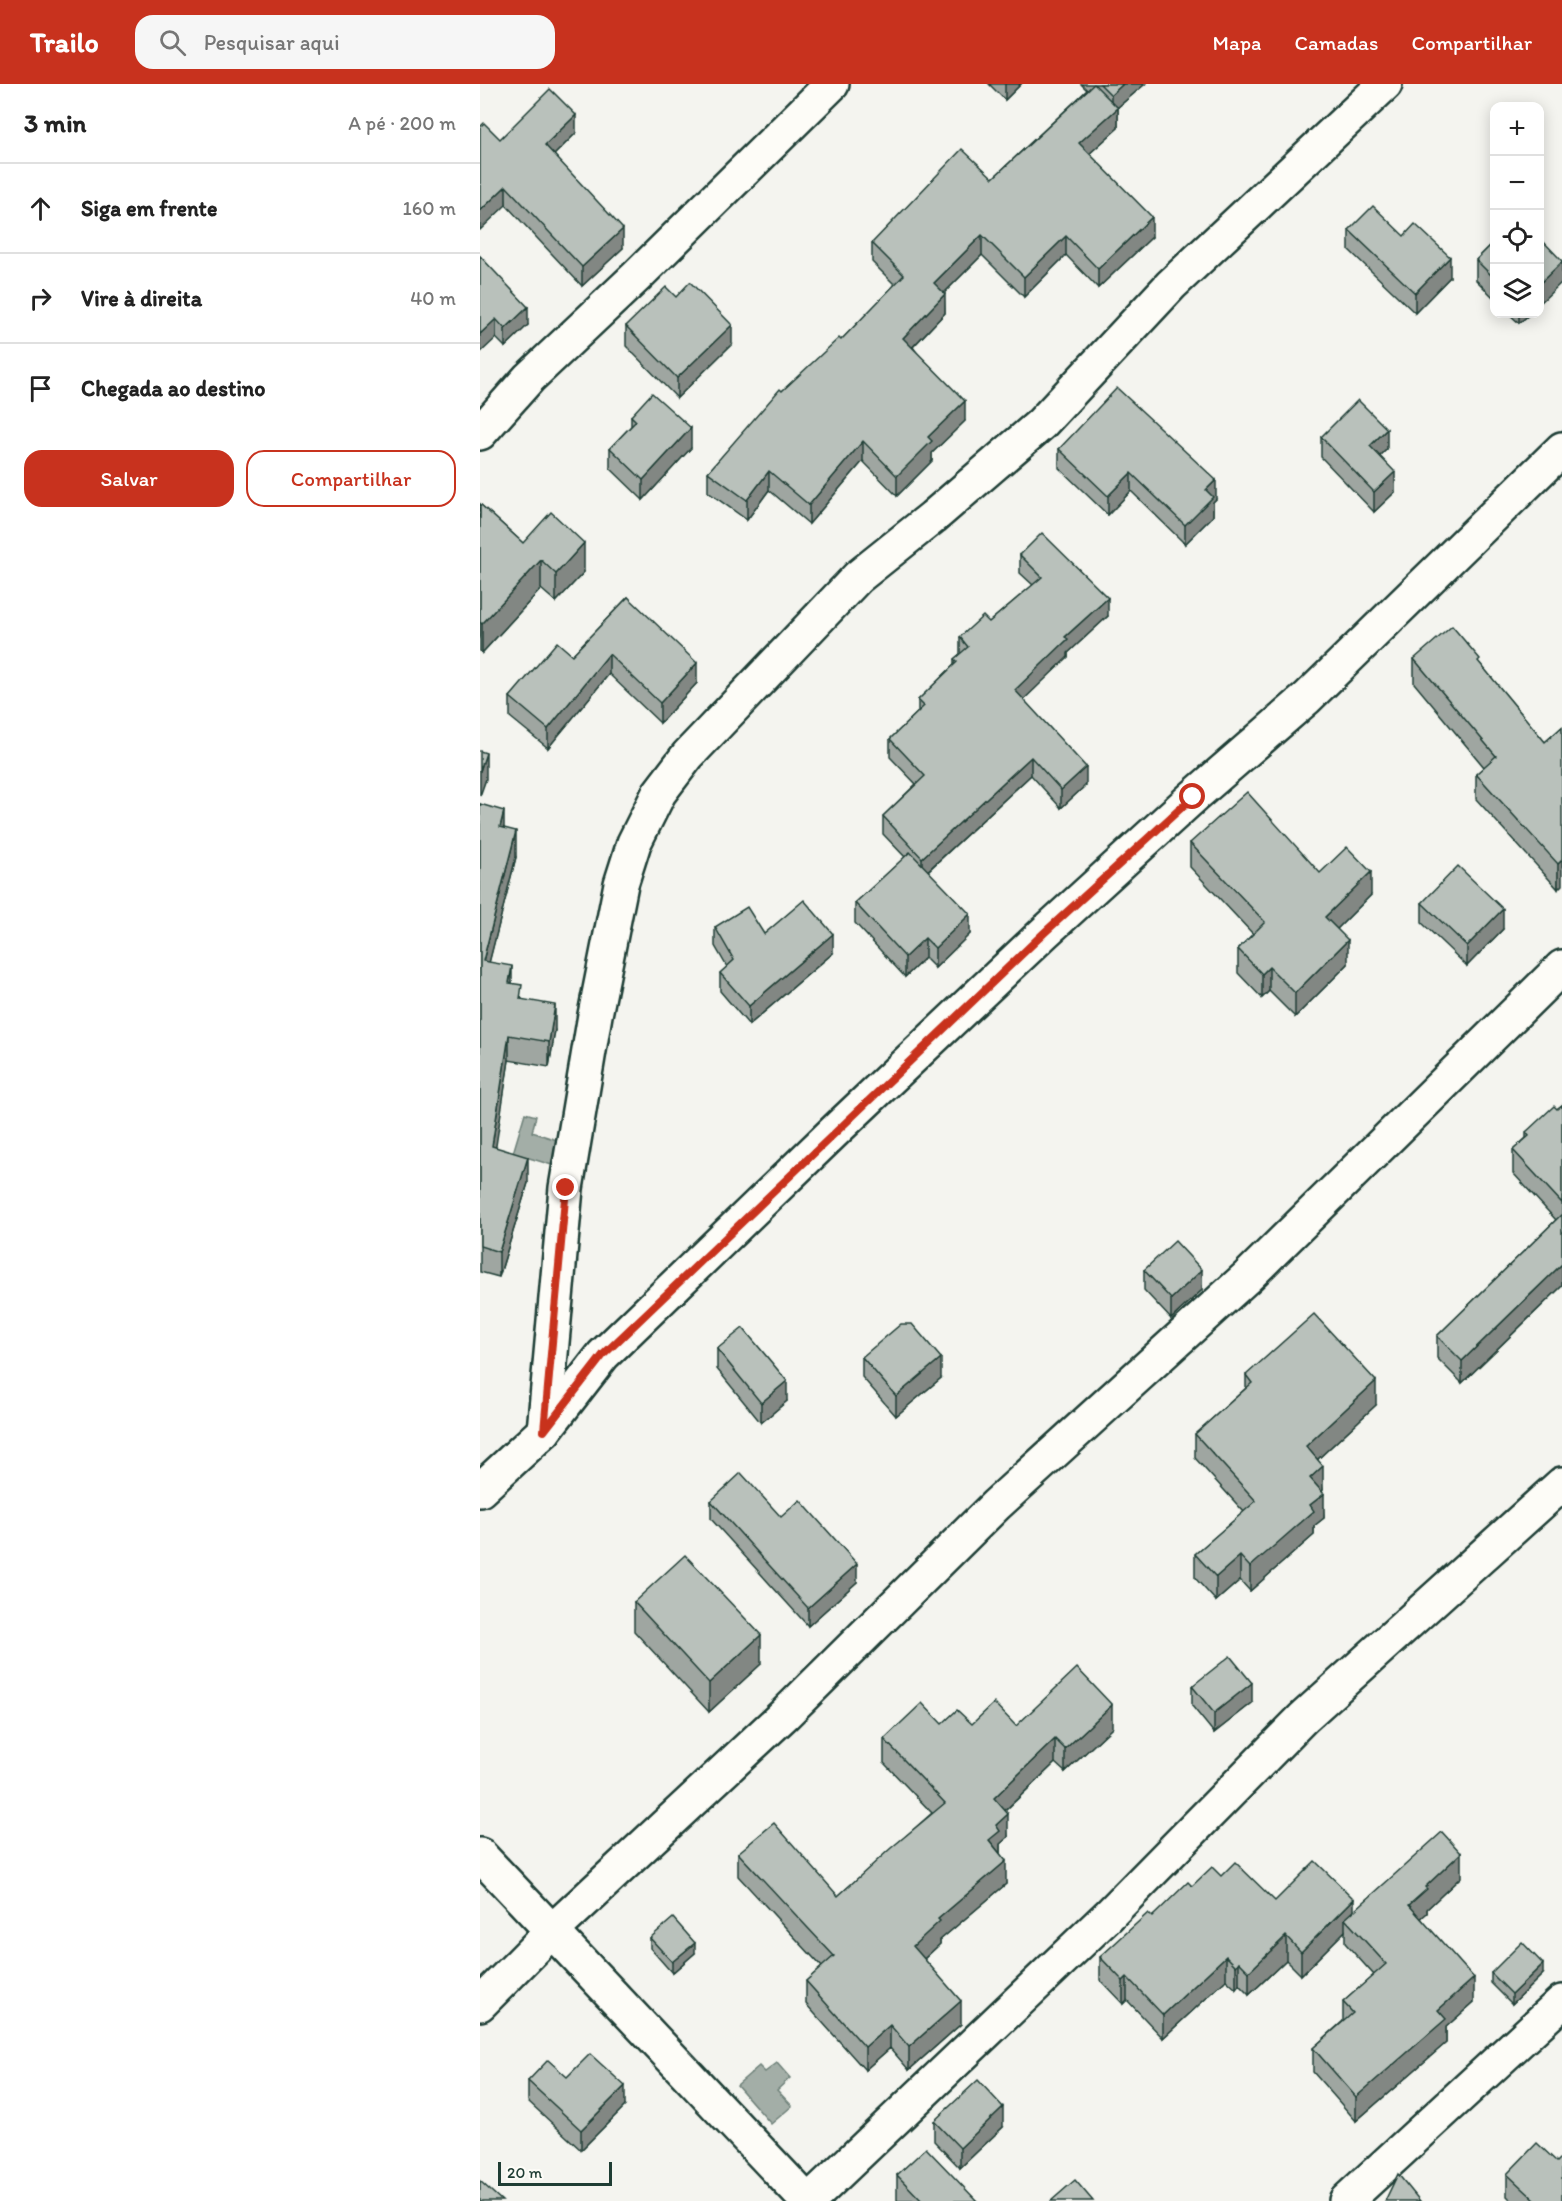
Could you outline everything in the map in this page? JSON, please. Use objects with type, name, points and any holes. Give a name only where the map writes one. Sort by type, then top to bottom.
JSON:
[{"type":"street","points":[[480,433],[529,378],[636,277],[831,84]]},
{"type":"street","points":[[544,1431],[566,1188],[595,1015],[621,884],[634,843],[659,793],[688,755],[858,577],[933,517],[1041,424],[1172,285],[1385,84]]},
{"type":"street","points":[[480,1490],[544,1431],[603,1355],[1044,933],[1193,797],[1307,698],[1562,449]]},
{"type":"street","points":[[480,2004],[552,1932],[785,1714],[996,1506],[1248,1276],[1562,967]]},
{"type":"street","points":[[480,1855],[808,2201],[1108,1916],[1303,1718],[1562,1484]]},
{"type":"street","points":[[1346,2201],[1562,2002]]},
{"type":"shaded area","points":[[525,1113],[536,1116],[532,1132],[560,1141],[552,1165],[513,1153]]},
{"type":"shaded area","points":[[777,2063],[790,2078],[777,2090],[792,2106],[771,2124],[737,2085],[759,2066],[765,2072]]},
{"type":"building","points":[[1094,84],[1118,108],[1079,143],[1152,217],[1098,269],[1066,236],[1024,277],[982,235],[934,283],[945,294],[903,338],[965,401],[928,437],[932,441],[897,476],[863,441],[809,505],[769,471],[747,500],[708,472],[780,389],[782,391],[839,338],[841,340],[904,275],[872,243],[962,149],[993,178]]},
{"type":"building","points":[[1100,84],[1123,84],[1111,95]]},
{"type":"building","points":[[550,89],[576,115],[545,145],[623,229],[582,267],[506,186],[480,211],[480,127],[484,123],[500,139]]},
{"type":"building","points":[[1373,206],[1404,236],[1415,224],[1450,257],[1415,293],[1349,230]]},
{"type":"building","points":[[1544,242],[1562,261],[1544,279]]},
{"type":"building","points":[[1490,246],[1490,274],[1476,260]]},
{"type":"building","points":[[480,256],[528,307],[505,329],[496,319],[480,334]]},
{"type":"building","points":[[690,282],[732,325],[677,378],[626,326],[666,287],[676,297]]},
{"type":"building","points":[[1117,388],[1216,480],[1206,490],[1213,497],[1185,525],[1131,473],[1108,496],[1059,449]]},
{"type":"building","points":[[652,393],[691,428],[643,480],[610,448],[636,421],[631,416]]},
{"type":"building","points":[[1358,400],[1387,429],[1370,446],[1395,472],[1374,492],[1321,437]]},
{"type":"building","points":[[480,504],[523,543],[551,512],[584,543],[556,574],[541,560],[482,624],[480,622]]},
{"type":"building","points":[[1042,533],[1108,598],[1065,637],[1068,639],[1015,690],[1086,767],[1061,790],[1031,757],[922,858],[883,816],[925,776],[890,739],[924,706],[918,700],[957,662],[954,659],[968,647],[960,637],[983,616],[989,622],[1042,577],[1020,555]]},
{"type":"building","points":[[628,597],[697,663],[660,703],[609,654],[548,729],[510,697],[557,642],[572,655]]},
{"type":"building","points":[[1452,626],[1545,742],[1562,727],[1562,860],[1558,864],[1476,774],[1496,756],[1414,659]]},
{"type":"building","points":[[480,751],[486,753],[480,771]]},
{"type":"building","points":[[1247,792],[1320,873],[1347,847],[1371,872],[1325,917],[1348,940],[1295,993],[1269,967],[1262,974],[1238,949],[1265,922],[1190,843]]},
{"type":"building","points":[[480,804],[504,811],[500,827],[516,831],[483,961],[512,966],[509,983],[522,985],[520,999],[555,1005],[549,1042],[509,1035],[492,1146],[528,1157],[499,1252],[480,1246]]},
{"type":"building","points":[[910,852],[970,914],[935,948],[925,938],[905,957],[855,903]]},
{"type":"building","points":[[1458,866],[1503,909],[1467,946],[1422,903]]},
{"type":"building","points":[[804,900],[833,934],[749,1006],[720,973],[734,960],[715,927],[747,907],[764,934]]},
{"type":"building","points":[[1562,1105],[1562,1203],[1513,1150],[1529,1136],[1526,1132],[1554,1106],[1557,1109]]},
{"type":"building","points":[[1562,1214],[1562,1264],[1462,1361],[1437,1336]]},
{"type":"building","points":[[1175,1241],[1202,1270],[1171,1299],[1144,1270]]},
{"type":"building","points":[[1314,1314],[1376,1381],[1306,1446],[1323,1466],[1310,1478],[1324,1494],[1310,1505],[1314,1511],[1250,1567],[1240,1556],[1216,1577],[1195,1554],[1256,1501],[1195,1434],[1252,1383],[1246,1375]]},
{"type":"building","points":[[901,1324],[912,1324],[941,1358],[896,1396],[862,1357]]},
{"type":"building","points":[[743,1328],[787,1381],[761,1403],[717,1349]]},
{"type":"building","points":[[741,1473],[781,1517],[800,1500],[857,1564],[808,1608],[711,1501]]},
{"type":"building","points":[[685,1555],[761,1635],[709,1683],[634,1602]]},
{"type":"building","points":[[1230,1656],[1252,1683],[1214,1713],[1192,1686]]},
{"type":"building","points":[[1077,1668],[1112,1705],[1065,1749],[1055,1739],[994,1798],[1008,1814],[996,1825],[1000,1831],[989,1840],[1006,1861],[938,1919],[940,1921],[913,1946],[961,2001],[909,2047],[890,2025],[865,2047],[806,1981],[834,1956],[738,1853],[774,1823],[838,1896],[945,1803],[884,1739],[922,1703],[942,1724],[957,1710],[972,1724],[994,1703],[1016,1726]]},
{"type":"building","points":[[1442,1832],[1461,1853],[1409,1905],[1474,1978],[1438,2010],[1446,2019],[1356,2097],[1313,2048],[1353,2013],[1343,2002],[1386,1964],[1345,1919]]},
{"type":"building","points":[[1315,1861],[1354,1899],[1301,1952],[1286,1936],[1249,1972],[1239,1962],[1236,1966],[1226,1956],[1163,2015],[1127,1977],[1123,1981],[1100,1957],[1148,1913],[1152,1917],[1188,1882],[1192,1886],[1212,1867],[1221,1876],[1235,1862],[1275,1901]]},
{"type":"building","points":[[673,1918],[695,1943],[672,1962],[650,1938]]},
{"type":"building","points":[[1522,1942],[1543,1964],[1512,1994],[1491,1973]]},
{"type":"building","points":[[590,2054],[625,2086],[581,2130],[528,2081],[548,2060],[567,2077]]},
{"type":"building","points":[[978,2080],[1003,2107],[960,2148],[934,2121]]},
{"type":"building","points":[[1537,2143],[1557,2162],[1562,2157],[1562,2201],[1536,2201],[1507,2174]]},
{"type":"building","points":[[926,2148],[977,2201],[922,2201],[897,2175]]},
{"type":"building","points":[[1398,2174],[1420,2201],[1385,2201]]},
{"type":"building","points":[[1075,2180],[1093,2201],[1051,2201]]},
{"type":"building","points":[[480,2181],[502,2201],[480,2201]]},
{"type":"route","points":[[566,1188],[544,1431],[603,1355],[1044,933],[1193,797]]}]
